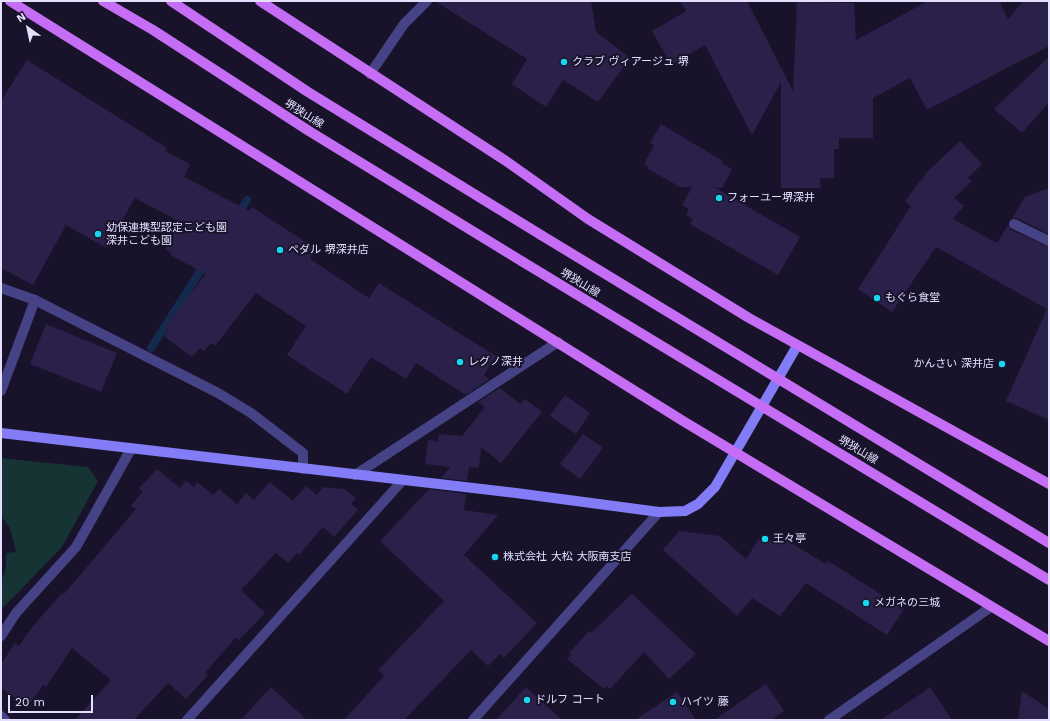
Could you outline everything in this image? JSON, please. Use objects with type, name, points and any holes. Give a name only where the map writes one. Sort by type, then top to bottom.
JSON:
[{"type":"main road","points":[[10,1],[736,452],[1049,641]]},
{"type":"main road","name":"堺狭山線","points":[[103,1],[153,30],[309,131],[523,262],[1049,580]]},
{"type":"main road","name":"堺狭山線","points":[[171,1],[308,92],[1049,543]]},
{"type":"main road","points":[[260,1],[370,74],[506,161],[588,219],[742,314],[797,346],[1049,484]]},
{"type":"street","points":[[370,74],[404,24],[427,1]]},
{"type":"street","points":[[1014,224],[1049,241]]},
{"type":"street","points":[[1,288],[35,300],[218,393],[251,413],[303,453],[303,469]]},
{"type":"street","points":[[1,391],[35,300]]},
{"type":"street","points":[[355,475],[558,342]]},
{"type":"street","points":[[1,433],[131,450],[404,480],[660,512],[685,512],[698,504],[715,487],[797,346]]},
{"type":"street","points":[[1,636],[16,613],[76,547],[131,450]]},
{"type":"street","points":[[187,720],[404,480]]},
{"type":"street","points":[[473,720],[660,512]]},
{"type":"street","points":[[829,720],[991,607]]},
{"type":"street","points":[[1,716],[5,720]]},
{"type":"green space","points":[[1,458],[88,467],[98,481],[62,547],[1,610],[1,581],[6,568],[6,553],[16,552],[10,528],[1,516]]},
{"type":"building","points":[[435,1],[591,1],[596,32],[630,58],[598,102],[563,80],[546,107],[512,84],[527,59]]},
{"type":"building","points":[[680,1],[747,1],[793,91],[797,2],[854,3],[856,40],[928,1],[999,1],[1008,19],[1023,1],[1049,1],[1049,46],[927,110],[910,78],[873,98],[873,138],[839,138],[839,149],[834,149],[834,178],[820,178],[821,188],[781,188],[781,82],[752,135],[705,45],[671,65],[652,31],[686,11]]},
{"type":"building","points":[[1049,57],[1049,102],[1022,133],[994,109]]},
{"type":"building","points":[[27,60],[167,148],[165,151],[190,164],[184,177],[250,211],[252,207],[316,249],[310,259],[369,298],[379,283],[496,356],[484,375],[489,379],[466,395],[416,363],[406,379],[371,357],[347,394],[287,355],[306,326],[256,293],[215,346],[211,343],[204,351],[200,348],[192,357],[164,336],[168,330],[165,327],[206,274],[170,255],[171,253],[165,249],[180,222],[135,198],[106,248],[66,225],[33,285],[1,268],[1,101]]},
{"type":"building","name":"フォーユー堺深井","points":[[661,124],[723,161],[722,163],[732,169],[722,188],[714,187],[800,237],[778,275],[690,224],[693,219],[686,215],[689,209],[682,205],[692,187],[680,187],[648,169],[649,167],[644,164],[654,145],[650,143]]},
{"type":"building","points":[[960,141],[982,164],[968,178],[972,181],[954,198],[964,206],[953,219],[997,243],[1008,225],[1011,230],[1049,247],[1049,420],[1006,401],[1047,309],[936,247],[892,312],[858,289],[911,206],[905,201],[928,171]]},
{"type":"building","points":[[1049,188],[1049,234],[1017,218],[1012,218],[1025,197]]},
{"type":"building","points":[[46,324],[117,353],[101,392],[30,364]]},
{"type":"building","points":[[500,388],[520,404],[525,399],[542,412],[501,463],[481,447],[479,468],[469,467],[467,481],[441,478],[450,467],[425,464],[428,440],[438,442],[439,434],[462,436],[485,407],[478,402]]},
{"type":"building","points":[[565,395],[590,413],[576,434],[550,416]]},
{"type":"building","points":[[583,434],[603,448],[580,479],[560,464]]},
{"type":"building","points":[[157,469],[180,488],[186,481],[194,487],[197,482],[213,495],[219,489],[237,504],[246,493],[254,500],[270,482],[293,501],[306,486],[317,495],[323,487],[345,489],[356,498],[351,504],[358,510],[334,537],[323,527],[299,555],[297,553],[288,563],[276,553],[241,590],[265,613],[239,640],[236,637],[205,673],[208,675],[186,699],[168,683],[134,720],[75,720],[111,680],[72,648],[46,687],[43,685],[28,706],[1,688],[1,664],[15,643],[19,646],[33,626],[62,593],[64,594],[136,509],[131,506],[143,491],[139,488]]},
{"type":"building","points":[[429,489],[466,494],[464,510],[498,515],[464,555],[537,623],[504,658],[500,654],[488,666],[471,650],[404,720],[344,720],[384,676],[378,670],[444,601],[380,541]]},
{"type":"building","points":[[679,531],[720,536],[746,559],[758,540],[786,540],[826,564],[828,561],[904,609],[887,635],[806,583],[780,616],[752,598],[737,616],[663,550]]},
{"type":"building","points":[[632,594],[696,654],[669,679],[644,652],[610,689],[607,686],[604,689],[567,659],[571,655],[569,653],[589,631],[591,633]]},
{"type":"building","points":[[766,684],[784,711],[771,720],[714,720]]},
{"type":"building","points":[[271,687],[307,720],[241,720]]},
{"type":"building","name":"ドルフ コート","points":[[526,687],[562,720],[496,720]]},
{"type":"building","points":[[930,687],[952,720],[880,720],[912,700]]},
{"type":"building","points":[[1022,691],[1049,709],[1049,720],[1018,720]]},
{"type":"building","name":"ハイツ 藤","points":[[677,692],[696,720],[635,720]]},
{"type":"waterway","points":[[237,216],[247,200]]},
{"type":"waterway","points":[[151,348],[206,262]]},
{"type":"place","name":"クラブ ヴィアージュ 堺","points":[[564,62]]},
{"type":"place","name":"フォーユー堺深井","points":[[719,198]]},
{"type":"place","name":"幼保連携型認定こども園 深井こども園","points":[[98,234]]},
{"type":"place","name":"ペダル 堺深井店","points":[[280,250]]},
{"type":"place","name":"もぐら食堂","points":[[877,298]]},
{"type":"place","name":"レグノ深井","points":[[460,362]]},
{"type":"place","name":"かんさい 深井店","points":[[1002,364]]},
{"type":"place","name":"王々亭","points":[[765,539]]},
{"type":"place","name":"株式会社 大松 大阪南支店","points":[[495,557]]},
{"type":"place","name":"メガネの三城","points":[[866,603]]},
{"type":"place","name":"ドルフ コート","points":[[527,700]]},
{"type":"place","name":"ハイツ 藤","points":[[673,702]]}]
